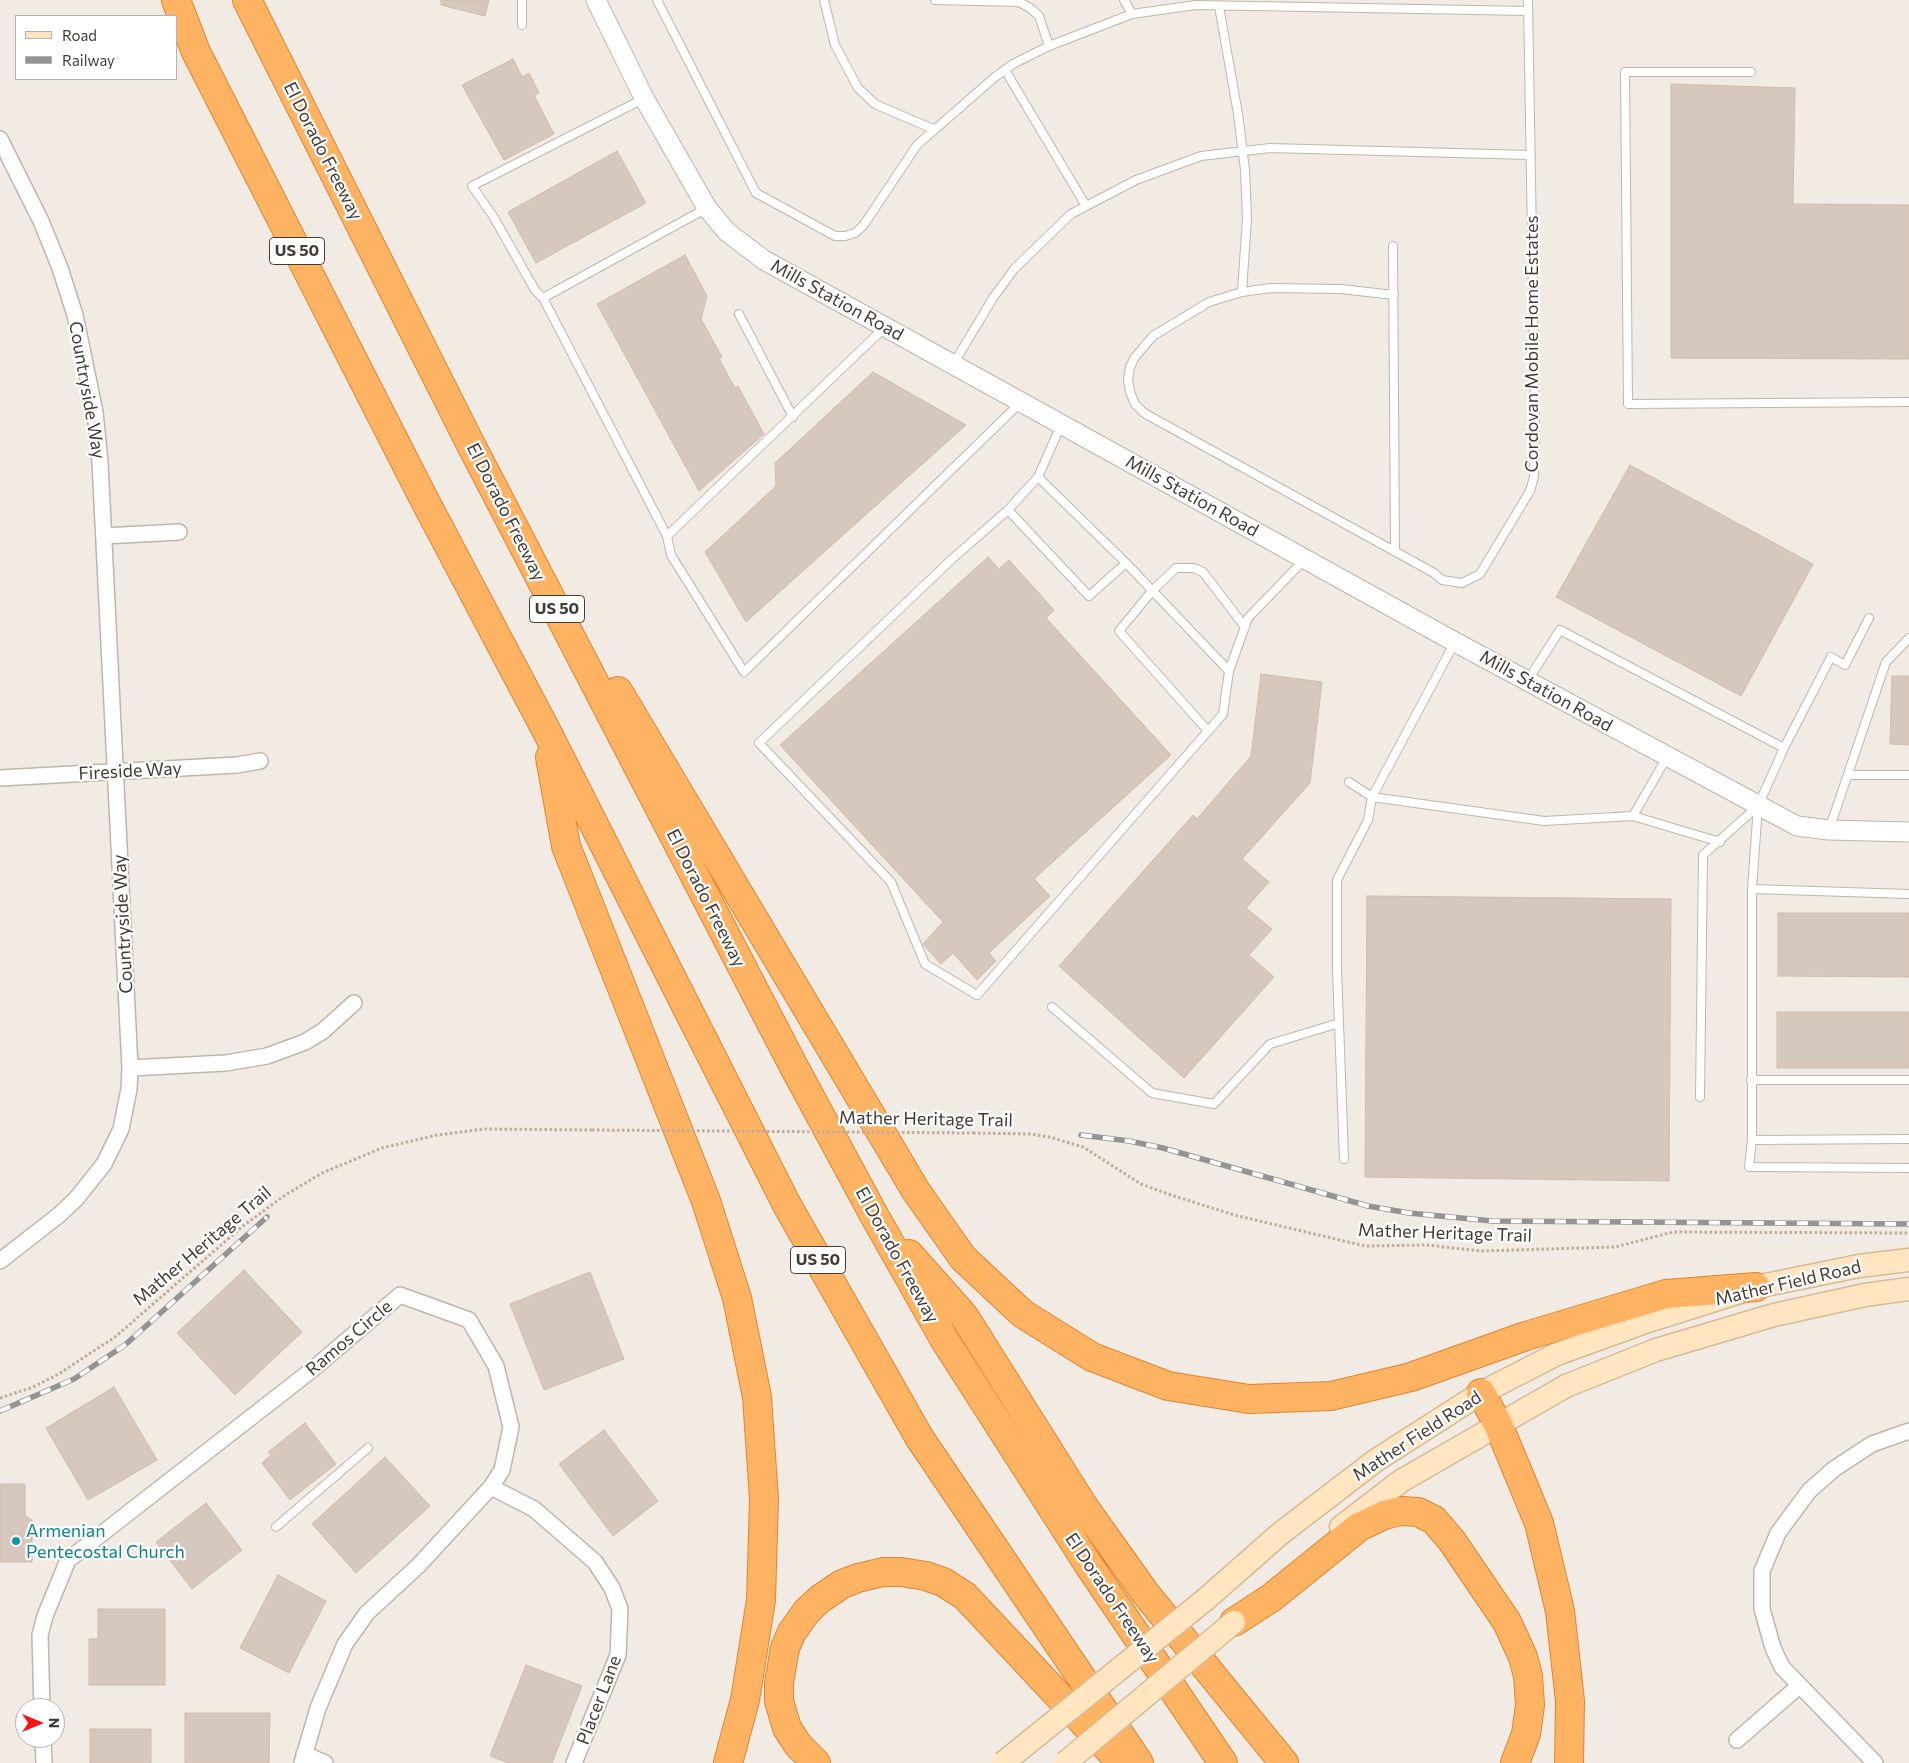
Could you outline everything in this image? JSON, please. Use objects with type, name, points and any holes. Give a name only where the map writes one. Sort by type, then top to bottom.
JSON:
[{"type":"highway","name":"US 50","points":[[176,0],[196,52],[424,499],[545,728],[786,1205],[919,1436],[1139,1763]]},
{"type":"highway","name":"El Dorado Freeway","points":[[247,0],[470,441],[793,1065],[874,1215],[949,1348],[1088,1564],[1223,1763]]},
{"type":"highway","points":[[470,441],[916,1191],[963,1258],[1023,1314],[1092,1357],[1168,1386],[1249,1399],[1331,1396],[1411,1377],[1526,1336],[1666,1294],[1756,1287]]},
{"type":"highway","points":[[545,728],[566,846],[706,1201],[737,1298],[756,1397],[764,1498],[760,1600],[745,1700],[728,1763]]},
{"type":"highway","points":[[874,1215],[964,1316],[1084,1507],[1146,1594],[1284,1763]]},
{"type":"highway","points":[[1481,1393],[1498,1424],[1539,1523],[1560,1611],[1570,1701],[1569,1763]]},
{"type":"highway","points":[[1234,1622],[1271,1598],[1359,1527],[1384,1515],[1401,1511],[1418,1512],[1434,1520],[1452,1541],[1507,1622],[1523,1657],[1528,1676],[1530,1705],[1526,1734],[1515,1763]]},
{"type":"highway","points":[[816,1763],[798,1745],[787,1728],[780,1701],[778,1683],[785,1648],[792,1632],[807,1611],[820,1599],[842,1584],[875,1574],[901,1572],[926,1576],[943,1582],[965,1596],[1122,1763]]},
{"type":"main road","name":"Mather Field Road","points":[[1003,1763],[1206,1600],[1281,1533],[1375,1461],[1481,1393],[1556,1354],[1648,1320],[1756,1287],[1841,1269],[1909,1260]]},
{"type":"main road","name":"Mather Field Road","points":[[1065,1763],[1234,1622],[1307,1553],[1401,1482],[1498,1424],[1566,1386],[1656,1350],[1814,1305],[1909,1289]]},
{"type":"street","name":"Mills Station Road","points":[[596,0],[644,98],[707,208],[727,232],[764,260],[954,363],[1455,642],[1796,826],[1829,830],[1909,832]]},
{"type":"street","name":"Countryside Way","points":[[0,139],[41,221],[60,268],[75,315],[95,412],[104,536],[130,1068],[129,1089],[121,1128],[104,1164],[80,1194],[59,1215],[0,1261]]},
{"type":"street","points":[[104,536],[179,532]]},
{"type":"street","name":"Fireside Way","points":[[0,778],[237,765],[260,762]]},
{"type":"street","points":[[130,1068],[226,1063],[266,1056],[305,1042],[323,1031],[354,1003]]},
{"type":"street","name":"Ramos Circle","points":[[42,1698],[40,1634],[45,1616],[68,1560],[313,1369],[400,1295],[469,1320],[496,1366],[511,1427],[502,1470],[491,1488],[418,1566],[367,1613],[345,1644],[318,1708],[303,1758]]},
{"type":"street","points":[[1875,1763],[1828,1712],[1799,1686],[1782,1667],[1766,1629],[1762,1609],[1762,1571],[1778,1533],[1809,1491],[1834,1469],[1872,1444],[1909,1431]]},
{"type":"street","name":"Placer Lane","points":[[491,1488],[534,1509],[595,1562],[612,1588],[620,1609],[618,1655],[574,1763]]},
{"type":"street","points":[[1736,1740],[1799,1686]]},
{"type":"street","points":[[43,1748],[44,1763]]},
{"type":"street","points":[[303,1758],[325,1763]]},
{"type":"lane","points":[[522,0],[522,25]]},
{"type":"lane","points":[[657,0],[756,193],[835,236],[855,233],[863,226],[917,145],[932,129],[1005,70],[1049,46],[1132,14],[1196,5],[1528,11]]},
{"type":"lane","points":[[824,0],[835,45],[858,88],[875,104],[932,129]]},
{"type":"lane","points":[[935,0],[1019,2],[1039,16],[1049,46]]},
{"type":"lane","points":[[1124,0],[1132,14]]},
{"type":"lane","name":"Cordovan Mobile Home Estates","points":[[1394,295],[1301,287],[1242,292],[1200,306],[1153,336],[1135,357],[1130,368],[1128,380],[1135,404],[1144,413],[1442,580],[1462,583],[1472,580],[1480,574],[1530,491],[1534,477],[1535,418],[1528,0]]},
{"type":"lane","points":[[1219,6],[1243,150],[1247,218],[1242,292]]},
{"type":"lane","points":[[1005,70],[1086,206]]},
{"type":"lane","points":[[1751,72],[1624,72],[1628,404],[1909,402]]},
{"type":"lane","points":[[644,98],[472,186],[493,216],[535,290],[543,298],[666,536],[672,555],[744,672],[1022,402]]},
{"type":"lane","points":[[954,363],[984,311],[1014,268],[1071,214],[1136,180],[1201,156],[1270,148],[1530,155]]},
{"type":"lane","points":[[543,298],[707,208]]},
{"type":"lane","points":[[1393,246],[1395,552]]},
{"type":"lane","points":[[739,314],[793,417]]},
{"type":"lane","points":[[666,536],[793,417],[885,327]]},
{"type":"lane","points":[[1061,424],[1038,477],[1008,510],[952,559],[759,744],[891,882],[925,964],[977,995],[1223,714],[1229,671],[1248,618],[1306,558]]},
{"type":"lane","points":[[1038,477],[1126,563],[1229,671]]},
{"type":"lane","points":[[1008,510],[1089,596],[1126,563]]},
{"type":"lane","points":[[1208,731],[1119,631],[1152,591],[1176,568],[1194,568],[1203,572],[1245,627]]},
{"type":"lane","points":[[1869,618],[1844,665],[1831,657],[1784,748],[1758,806],[1752,889],[1752,1140],[1749,1168],[1909,1168]]},
{"type":"lane","points":[[1528,680],[1560,630],[1784,748]]},
{"type":"lane","points":[[1829,830],[1886,662],[1909,638]]},
{"type":"lane","points":[[1344,1159],[1339,1023],[1337,880],[1368,820],[1372,797],[1455,642]]},
{"type":"lane","points":[[1633,816],[1667,757]]},
{"type":"lane","points":[[1849,775],[1909,775]]},
{"type":"lane","points":[[1349,782],[1372,797],[1544,821],[1633,816],[1720,842]]},
{"type":"lane","points":[[1700,1097],[1703,855],[1720,842],[1758,806]]},
{"type":"lane","points":[[1752,889],[1909,894]]},
{"type":"lane","points":[[1052,1007],[1152,1093],[1214,1104],[1270,1044],[1339,1023]]},
{"type":"lane","points":[[1751,1080],[1909,1080]]},
{"type":"lane","points":[[1752,1140],[1909,1139]]},
{"type":"lane","points":[[276,1527],[368,1448]]},
{"type":"path","name":"Mather Heritage Trail","points":[[0,1398],[33,1387],[63,1371],[115,1337],[243,1226],[284,1196],[322,1173],[382,1148],[437,1135],[485,1129],[1030,1134],[1083,1147],[1141,1184],[1168,1194],[1234,1215],[1365,1246],[1427,1245],[1481,1251],[1615,1247],[1672,1232],[1909,1233]]},
{"type":"building","points":[[441,0],[489,0],[485,16],[441,5]]},
{"type":"building","points":[[513,59],[522,77],[529,73],[539,93],[534,95],[554,134],[504,160],[462,85]]},
{"type":"building","points":[[1671,84],[1795,88],[1793,204],[1909,205],[1909,359],[1671,358]]},
{"type":"building","points":[[617,151],[646,203],[536,263],[508,212]]},
{"type":"building","points":[[685,255],[707,296],[701,319],[722,357],[719,359],[735,388],[738,386],[764,434],[699,491],[597,304]]},
{"type":"building","points":[[873,372],[966,425],[746,622],[705,552],[776,486],[775,463]]},
{"type":"building","points":[[1630,465],[1813,564],[1741,696],[1556,597]]},
{"type":"building","points":[[988,557],[999,569],[1009,560],[1054,610],[1046,618],[1171,755],[1034,879],[1050,896],[989,953],[996,961],[977,980],[953,953],[941,964],[923,944],[943,922],[780,745]]},
{"type":"building","points":[[1261,674],[1322,682],[1310,783],[1242,859],[1269,882],[1246,908],[1272,929],[1249,955],[1274,977],[1184,1078],[1059,966],[1193,815],[1197,819],[1251,756]]},
{"type":"building","points":[[1892,676],[1909,676],[1909,745],[1890,744]]},
{"type":"building","points":[[1367,896],[1671,899],[1669,1181],[1365,1177]]},
{"type":"building","points":[[1778,913],[1909,913],[1909,977],[1778,976]]},
{"type":"building","points":[[1777,1012],[1909,1012],[1909,1068],[1777,1068]]},
{"type":"building","points":[[244,1270],[302,1332],[235,1395],[177,1333]]},
{"type":"building","points":[[590,1272],[624,1359],[544,1390],[510,1304]]},
{"type":"building","points":[[114,1387],[157,1460],[88,1500],[46,1428]]},
{"type":"building","points":[[305,1423],[336,1464],[290,1500],[262,1463],[271,1455],[268,1452]]},
{"type":"building","points":[[604,1430],[658,1501],[613,1536],[559,1464]]},
{"type":"building","points":[[385,1457],[430,1506],[356,1573],[312,1524]]},
{"type":"building","name":"Armenian Pentecostal Church","points":[[0,1484],[25,1484],[25,1516],[32,1520],[32,1562],[0,1562]]},
{"type":"building","points":[[206,1503],[242,1550],[192,1589],[156,1542]]},
{"type":"building","points":[[278,1575],[326,1601],[289,1673],[240,1648]]},
{"type":"building","points":[[98,1609],[165,1609],[165,1685],[89,1685],[89,1639],[98,1639]]},
{"type":"building","points":[[526,1665],[582,1686],[552,1763],[509,1763],[490,1756]]},
{"type":"building","points":[[185,1713],[270,1713],[269,1763],[185,1763]]},
{"type":"building","points":[[90,1729],[151,1729],[151,1763],[90,1763]]},
{"type":"railway","points":[[1081,1135],[1129,1141],[1163,1148],[1368,1206],[1409,1213],[1492,1221],[1909,1224]]},
{"type":"railway","points":[[0,1411],[74,1379],[125,1345],[267,1217]]},
{"type":"place","name":"Armenian Pentecostal Church","points":[[16,1541]]}]
